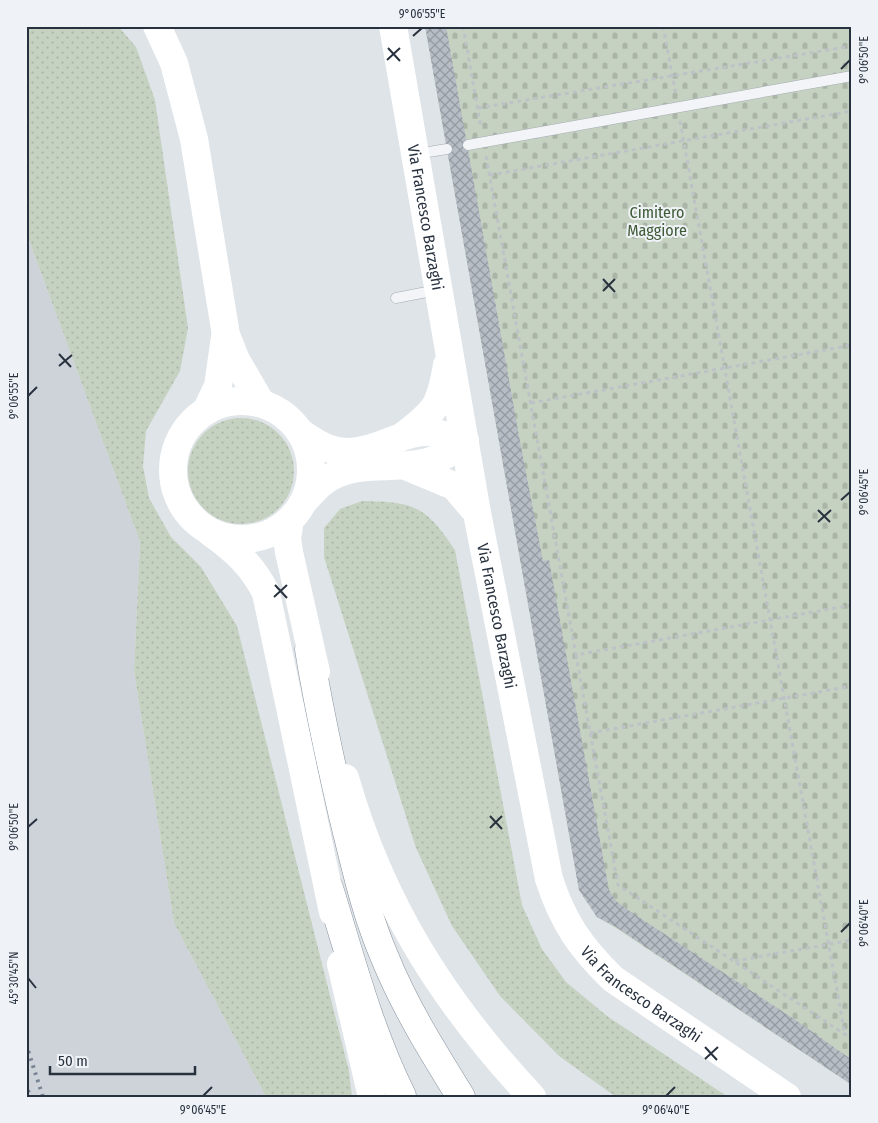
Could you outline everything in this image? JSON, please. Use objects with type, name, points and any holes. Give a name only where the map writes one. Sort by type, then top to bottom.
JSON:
[{"type":"main road","points":[[157,26],[174,63],[192,130],[226,335],[236,360],[261,403]]},
{"type":"main road","name":"Via Francesco Barzaghi","points":[[394,26],[438,290],[478,513],[549,879],[559,908],[579,943],[613,979],[787,1097]]},
{"type":"main road","points":[[207,410],[218,386],[226,335]]},
{"type":"main road","points":[[403,436],[427,416],[441,396],[449,352]]},
{"type":"main road","points":[[372,1097],[341,964],[329,888],[266,593],[253,570],[243,558],[201,526],[185,510],[175,489],[172,466],[177,444],[189,424],[207,410],[233,401],[261,403],[282,414],[299,432],[316,445],[336,452],[359,452],[403,436],[426,432],[465,441]]},
{"type":"main road","points":[[299,432],[309,454],[311,478],[287,538],[288,552],[309,649],[324,735],[359,885],[370,920],[402,996],[420,1032],[461,1097]]},
{"type":"main road","points":[[210,532],[227,538],[246,540],[270,534],[297,511],[324,481],[347,471],[371,466],[408,467],[436,461],[452,454],[465,441]]},
{"type":"main road","points":[[408,467],[454,486],[478,513]]},
{"type":"main road","points":[[309,649],[351,797],[368,846],[401,920],[448,998],[478,1037],[532,1097]]},
{"type":"main road","points":[[329,888],[369,1019],[402,1096]]},
{"type":"lane","points":[[468,145],[852,76]]},
{"type":"lane","points":[[415,154],[447,148]]},
{"type":"lane","points":[[396,298],[438,290]]},
{"type":"path","points":[[463,26],[618,885],[852,1039]]},
{"type":"path","points":[[663,26],[845,1035]]},
{"type":"path","points":[[478,108],[852,46]]},
{"type":"path","points":[[490,176],[852,111]]},
{"type":"path","points":[[531,403],[852,345]]},
{"type":"path","points":[[576,655],[852,605]]},
{"type":"path","points":[[590,733],[852,686]]},
{"type":"path","points":[[734,961],[852,940]]},
{"type":"shaded area","points":[[26,232],[140,542],[134,671],[174,923],[266,1097],[26,1097]]},
{"type":"green space","points":[[26,26],[118,26],[136,47],[155,100],[188,328],[180,371],[146,431],[143,466],[149,498],[171,537],[201,567],[237,626],[349,1071],[352,1097],[266,1097],[174,923],[134,671],[140,542],[26,232]]},
{"type":"green space","name":"Cimitero Maggiore","points":[[425,26],[852,26],[852,1085],[597,917],[579,890]]},
{"type":"green space","points":[[241,418],[261,422],[278,434],[290,451],[294,471],[290,491],[278,508],[261,520],[241,524],[221,520],[204,508],[192,491],[188,471],[192,451],[204,434],[221,422]]},
{"type":"green space","points":[[362,501],[394,503],[417,509],[435,524],[455,550],[522,905],[542,949],[566,982],[607,1016],[728,1097],[616,1097],[559,1056],[500,996],[452,926],[416,848],[324,557],[324,528],[340,509]]},
{"type":"building","points":[[425,26],[446,26],[519,436],[543,561],[549,560],[609,890],[616,901],[628,910],[797,1021],[852,1060],[852,1085],[616,927],[597,917],[579,890]]},
{"type":"railway","points":[[26,1044],[43,1097]]},
{"type":"railway","points":[[26,1083],[30,1097]]}]
